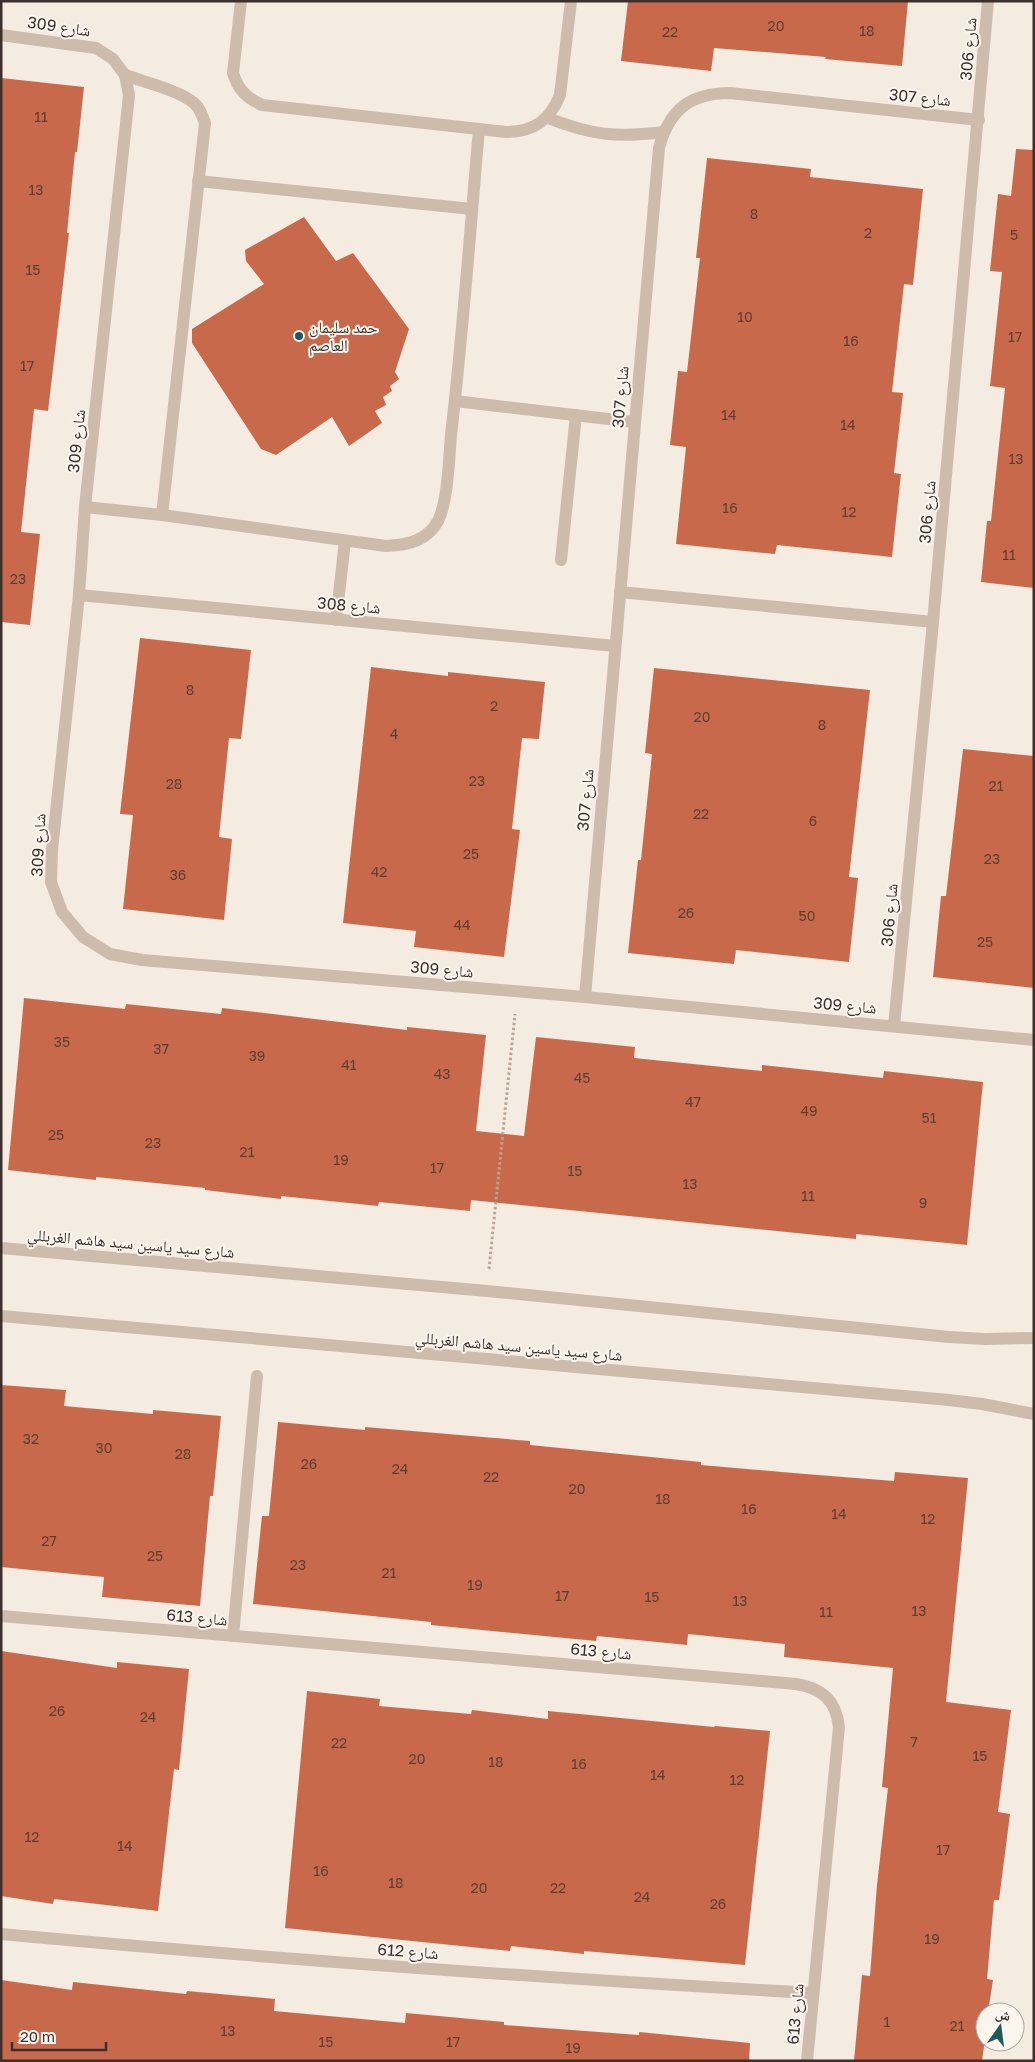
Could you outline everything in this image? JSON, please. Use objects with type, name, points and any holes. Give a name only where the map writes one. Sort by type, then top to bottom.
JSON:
[{"type":"street","points":[[241,1],[233,73],[236,84],[252,100],[262,105],[517,132],[537,126],[548,118],[556,107],[560,95],[571,1]]},
{"type":"street","name":"شارع 306","points":[[894,1026],[933,622],[979,120],[988,1]]},
{"type":"street","name":"شارع 309","points":[[1,35],[96,48],[113,59],[125,75],[129,95],[85,507],[79,595],[52,850],[51,882],[62,912],[82,937],[110,954],[142,960],[585,997],[1034,1040]]},
{"type":"street","points":[[125,75],[182,96],[193,102],[201,111],[205,123],[162,515]]},
{"type":"street","name":"شارع 307","points":[[585,997],[634,422],[659,148],[663,132],[671,118],[683,106],[697,98],[714,93],[730,93],[979,120]]},
{"type":"street","points":[[548,118],[576,129],[605,135],[634,136],[663,132]]},
{"type":"street","points":[[85,507],[162,515],[386,546],[402,545],[417,541],[429,532],[438,520],[442,505],[455,401],[479,129]]},
{"type":"street","points":[[198,181],[472,209]]},
{"type":"street","points":[[455,401],[634,422]]},
{"type":"street","points":[[561,560],[576,415]]},
{"type":"street","points":[[336,620],[345,540]]},
{"type":"street","points":[[620,592],[933,622]]},
{"type":"street","name":"شارع 308","points":[[79,595],[615,646]]},
{"type":"street","name":"شارع سيد ياسين سيد هاشم الغربللي","points":[[1,1248],[487,1291],[949,1337],[985,1339],[1034,1338]]},
{"type":"street","name":"شارع سيد ياسين سيد هاشم الغربللي","points":[[1,1316],[949,1400],[1034,1414]]},
{"type":"street","points":[[233,1636],[257,1376]]},
{"type":"street","name":"شارع 613","points":[[1,1616],[796,1684],[817,1690],[826,1696],[833,1705],[838,1716],[839,1727],[807,2061]]},
{"type":"street","name":"شارع 612","points":[[1,1934],[178,1950],[611,1982],[813,1992]]},
{"type":"path","points":[[487,1291],[517,991]]},
{"type":"building","points":[[628,1],[908,1],[902,66],[825,59],[826,57],[714,48],[711,71],[621,61]]},
{"type":"building","points":[[1,78],[84,87],[77,152],[75,152],[67,233],[69,233],[48,411],[34,409],[21,532],[40,534],[30,625],[1,622]]},
{"type":"building","points":[[1016,149],[1034,150],[1034,588],[981,582],[987,521],[991,521],[1005,388],[990,386],[1002,272],[990,271],[998,194],[1011,196]]},
{"type":"building","points":[[707,158],[811,169],[810,177],[923,189],[913,285],[904,284],[892,392],[903,393],[894,473],[901,474],[892,557],[777,545],[775,554],[676,544],[686,447],[670,445],[678,371],[687,372],[700,258],[696,258]]},
{"type":"building","name":"حمد سليمان العاصم","points":[[304,217],[336,261],[353,253],[409,329],[395,372],[399,379],[390,386],[392,391],[383,397],[386,405],[375,411],[382,423],[349,446],[332,417],[276,455],[261,449],[192,343],[192,329],[264,284],[246,261],[245,250]]},
{"type":"building","points":[[140,638],[251,650],[241,739],[229,738],[219,837],[232,839],[224,920],[123,909],[133,815],[120,814]]},
{"type":"building","points":[[371,667],[448,676],[448,672],[545,682],[539,739],[522,738],[512,829],[520,830],[504,957],[414,947],[416,931],[343,923]]},
{"type":"building","points":[[654,668],[870,690],[849,877],[858,878],[849,962],[736,950],[734,964],[628,953],[638,860],[641,860],[652,754],[645,753]]},
{"type":"building","points":[[963,749],[1034,756],[1034,988],[933,977],[941,896],[946,896]]},
{"type":"building","points":[[24,998],[125,1009],[126,1004],[221,1014],[222,1008],[407,1030],[407,1027],[486,1035],[476,1131],[524,1136],[536,1037],[635,1047],[634,1058],[762,1071],[762,1065],[883,1078],[884,1071],[983,1082],[967,1245],[856,1234],[856,1239],[471,1200],[470,1211],[379,1202],[378,1206],[281,1196],[281,1199],[205,1190],[205,1188],[96,1177],[96,1180],[8,1170]]},
{"type":"building","points":[[1,1385],[66,1390],[64,1406],[153,1414],[153,1410],[221,1416],[213,1496],[210,1496],[200,1606],[102,1597],[104,1577],[1,1567]]},
{"type":"building","points":[[278,1422],[365,1430],[365,1427],[530,1441],[530,1445],[701,1462],[701,1465],[805,1474],[894,1481],[895,1472],[968,1478],[946,1702],[1011,1710],[998,1812],[1010,1814],[999,1900],[994,1900],[987,1979],[993,1980],[990,2002],[975,2002],[975,2052],[983,2052],[982,2061],[854,2061],[862,1975],[870,1976],[877,1885],[888,1788],[882,1787],[893,1668],[784,1657],[785,1644],[688,1634],[687,1645],[597,1636],[596,1641],[431,1625],[431,1622],[253,1604],[262,1516],[269,1516]]},
{"type":"building","points":[[1,1651],[117,1668],[117,1662],[189,1669],[179,1770],[174,1769],[158,1911],[54,1899],[53,1904],[1,1896]]},
{"type":"building","points":[[307,1691],[380,1699],[379,1706],[471,1714],[472,1710],[548,1719],[548,1711],[770,1731],[745,1965],[584,1951],[584,1954],[511,1946],[510,1951],[285,1928]]},
{"type":"building","points":[[1,1980],[72,1990],[73,1982],[186,1994],[187,1991],[275,1999],[274,2011],[405,2023],[406,2013],[504,2022],[504,2025],[639,2035],[639,2032],[750,2043],[749,2061],[1,2061]]},
{"type":"place","name":"حمد سليمان العاصم","points":[[299,336]]}]
